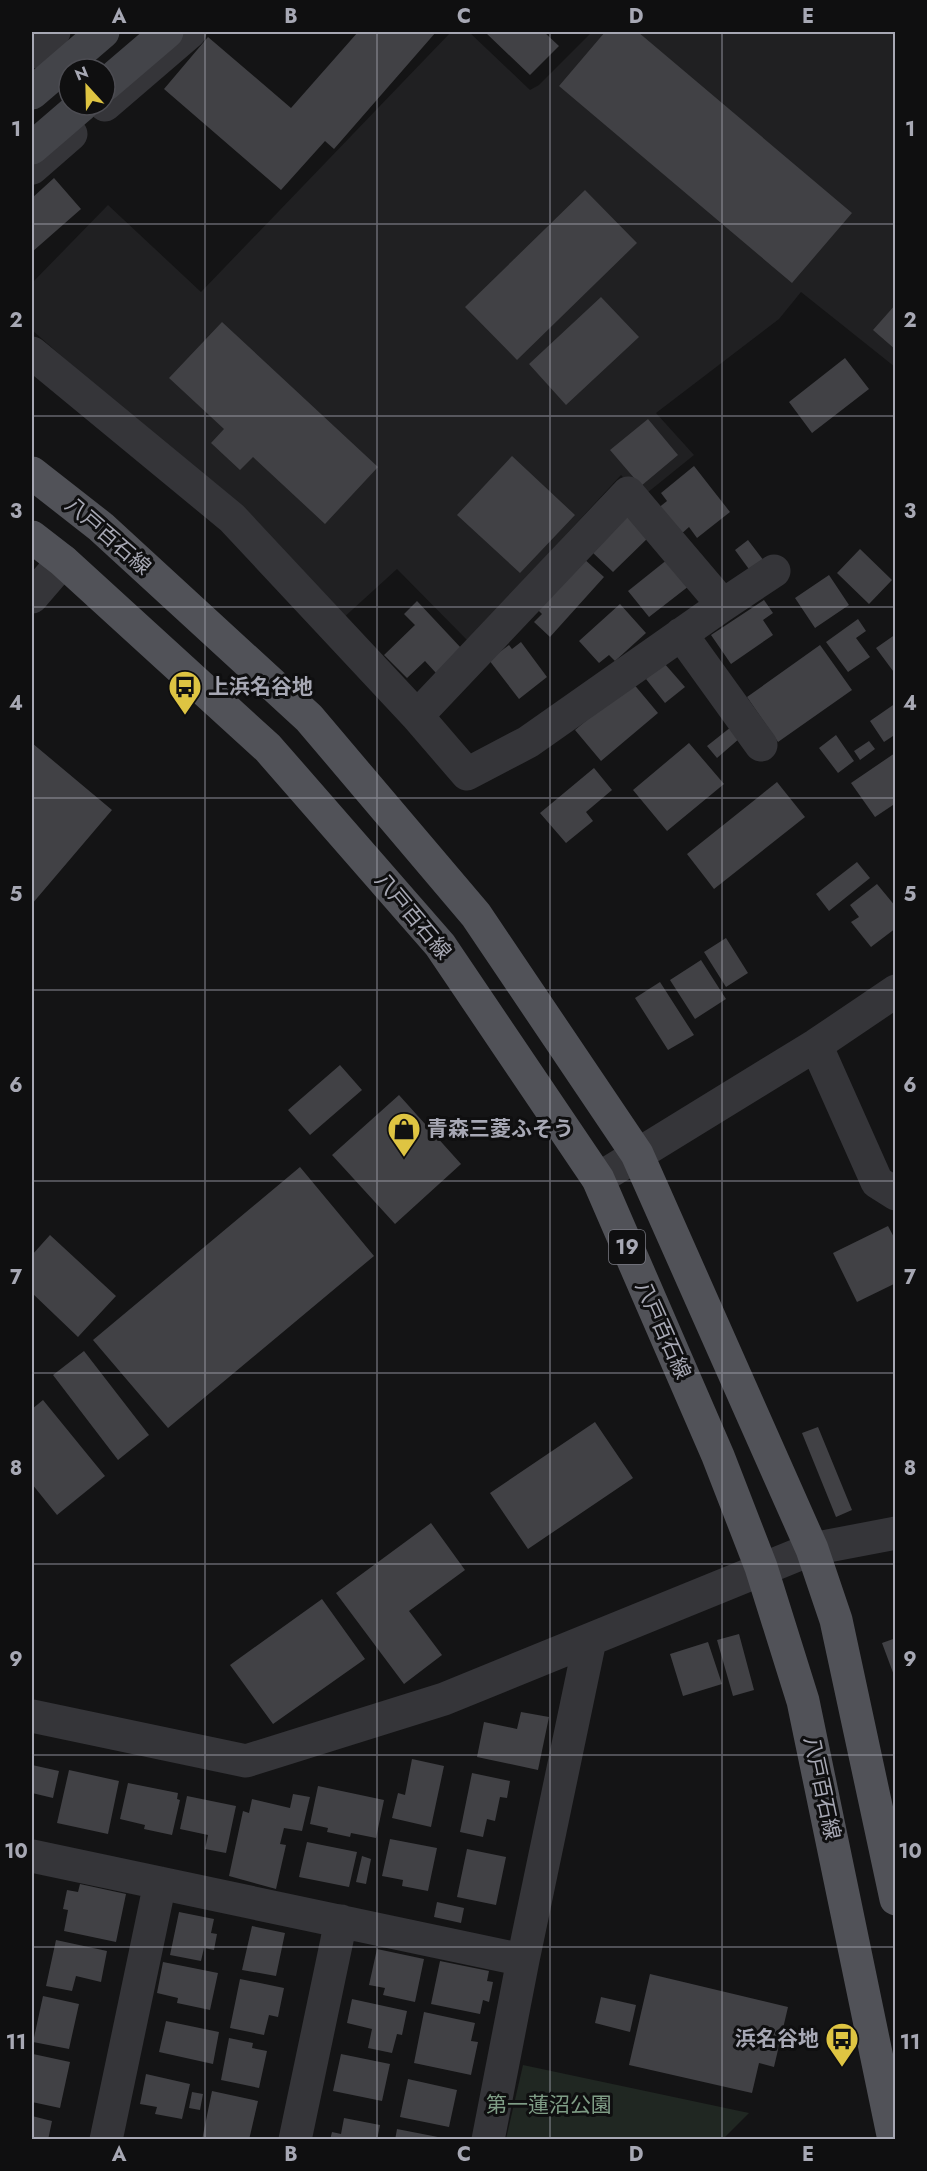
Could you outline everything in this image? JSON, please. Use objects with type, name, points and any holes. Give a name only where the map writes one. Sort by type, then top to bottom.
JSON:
[{"type":"main road","name":"八戸百石線","points":[[32,473],[101,527],[309,718],[476,915],[637,1154],[812,1549],[836,1620],[896,1899]]},
{"type":"main road","name":"八戸百石線","points":[[32,537],[63,561],[268,747],[440,945],[598,1179],[718,1456],[761,1568],[803,1701],[894,2139]]},
{"type":"street","points":[[32,52],[54,32]]},
{"type":"street","points":[[32,93],[103,32]]},
{"type":"street","points":[[117,75],[167,32]]},
{"type":"street","points":[[117,95],[190,32]]},
{"type":"street","points":[[32,148],[68,117]]},
{"type":"street","points":[[32,168],[91,117]]},
{"type":"street","points":[[32,353],[232,518],[417,716],[467,774],[528,742],[774,571]]},
{"type":"street","points":[[417,716],[628,493],[723,605]]},
{"type":"street","points":[[32,597],[63,561]]},
{"type":"street","points":[[681,634],[761,745]]},
{"type":"street","points":[[598,1179],[816,1045],[896,991]]},
{"type":"street","points":[[816,1045],[877,1182],[896,1194]]},
{"type":"street","points":[[32,1716],[246,1761],[444,1699],[812,1549],[896,1533]]},
{"type":"street","points":[[488,2139],[590,1640]]},
{"type":"street","points":[[32,1856],[523,1960]]},
{"type":"street","points":[[106,2139],[160,1883]]},
{"type":"street","points":[[296,2139],[341,1921]]},
{"type":"shaded area","points":[[451,32],[469,32],[530,90],[539,85],[592,32],[895,32],[895,367],[801,292],[779,319],[656,413],[694,455],[642,497],[621,475],[468,641],[397,569],[341,620],[239,513],[32,330],[32,283],[108,205],[201,292]]},
{"type":"green space","name":"第一蓮沼公園","points":[[523,2065],[749,2113],[723,2139],[506,2139]]},
{"type":"building","points":[[358,32],[436,32],[334,149],[325,141],[281,190],[164,89],[208,37],[291,108]]},
{"type":"building","points":[[485,32],[544,32],[559,46],[530,75]]},
{"type":"building","points":[[605,32],[638,32],[852,213],[792,283],[559,86]]},
{"type":"building","points":[[54,178],[81,209],[32,252],[32,198]]},
{"type":"building","points":[[585,190],[637,243],[517,360],[465,307]]},
{"type":"building","points":[[601,297],[639,337],[566,405],[529,364]]},
{"type":"building","points":[[896,304],[896,350],[873,330]]},
{"type":"building","points":[[222,322],[378,467],[325,524],[253,457],[240,470],[211,443],[224,429],[169,378]]},
{"type":"building","points":[[845,358],[869,389],[812,433],[789,402]]},
{"type":"building","points":[[648,419],[678,455],[641,486],[610,450]]},
{"type":"building","points":[[512,456],[575,515],[520,573],[457,515]]},
{"type":"building","points":[[694,466],[730,512],[697,538],[689,527],[679,536],[657,509],[667,501],[661,493]]},
{"type":"building","points":[[629,512],[651,535],[613,572],[590,550]]},
{"type":"building","points":[[748,540],[764,561],[751,572],[735,550]]},
{"type":"building","points":[[860,549],[892,580],[869,604],[837,573]]},
{"type":"building","points":[[582,557],[604,577],[550,637],[534,622],[542,614],[536,608]]},
{"type":"building","points":[[668,559],[689,586],[649,617],[628,591]]},
{"type":"building","points":[[829,575],[849,605],[815,628],[795,598]]},
{"type":"building","points":[[764,600],[773,613],[763,620],[773,635],[731,664],[711,635]]},
{"type":"building","points":[[417,601],[462,649],[436,673],[425,661],[407,678],[384,655],[415,625],[404,614]]},
{"type":"building","points":[[620,604],[646,633],[615,661],[609,655],[599,663],[579,641]]},
{"type":"building","points":[[858,619],[866,631],[856,638],[870,657],[848,672],[826,642]]},
{"type":"building","points":[[896,634],[896,675],[876,648]]},
{"type":"building","points":[[521,642],[547,677],[519,699],[489,660],[509,645],[512,649]]},
{"type":"building","points":[[820,645],[852,690],[778,742],[747,697]]},
{"type":"building","points":[[664,663],[685,687],[665,703],[646,679]]},
{"type":"building","points":[[632,682],[658,713],[601,761],[575,730]]},
{"type":"building","points":[[896,703],[896,734],[884,742],[870,721]]},
{"type":"building","points":[[731,727],[740,738],[717,758],[707,746]]},
{"type":"building","points":[[836,735],[854,761],[838,773],[819,748]]},
{"type":"building","points":[[869,741],[875,749],[860,760],[854,751]]},
{"type":"building","points":[[32,743],[112,810],[32,904]]},
{"type":"building","points":[[689,743],[724,784],[667,831],[633,790]]},
{"type":"building","points":[[895,753],[896,803],[875,817],[851,783]]},
{"type":"building","points":[[594,768],[612,790],[586,812],[593,821],[566,843],[540,813]]},
{"type":"building","points":[[777,782],[805,817],[714,889],[687,854]]},
{"type":"building","points":[[857,862],[870,878],[829,911],[816,894]]},
{"type":"building","points":[[877,884],[896,907],[896,928],[871,947],[851,922],[859,917],[850,905]]},
{"type":"building","points":[[726,938],[748,973],[726,987],[704,952]]},
{"type":"building","points":[[701,960],[726,999],[695,1019],[670,980]]},
{"type":"building","points":[[660,982],[694,1035],[668,1050],[635,998]]},
{"type":"building","points":[[340,1065],[362,1090],[310,1135],[288,1110]]},
{"type":"building","points":[[399,1095],[461,1164],[395,1224],[332,1155]]},
{"type":"building","points":[[300,1167],[374,1256],[168,1428],[93,1340]]},
{"type":"building","points":[[888,1226],[896,1241],[896,1283],[857,1302],[833,1253]]},
{"type":"building","points":[[50,1235],[116,1296],[78,1337],[32,1293],[32,1255]]},
{"type":"building","points":[[84,1351],[149,1435],[118,1460],[53,1375]]},
{"type":"building","points":[[43,1400],[105,1476],[57,1515],[32,1484],[32,1409]]},
{"type":"building","points":[[595,1422],[633,1478],[528,1549],[490,1493]]},
{"type":"building","points":[[818,1427],[852,1510],[836,1517],[802,1433]]},
{"type":"building","points":[[431,1523],[465,1570],[409,1611],[442,1655],[404,1684],[336,1593]]},
{"type":"building","points":[[322,1599],[365,1659],[273,1724],[230,1665]]},
{"type":"building","points":[[739,1634],[754,1690],[733,1696],[717,1640]]},
{"type":"building","points":[[896,1638],[896,1678],[895,1678],[882,1643]]},
{"type":"building","points":[[708,1642],[722,1684],[683,1696],[670,1654]]},
{"type":"building","points":[[521,1712],[549,1717],[538,1770],[477,1757],[484,1722],[517,1729]]},
{"type":"building","points":[[412,1759],[444,1766],[431,1827],[392,1818],[398,1793],[405,1795]]},
{"type":"building","points":[[32,1765],[59,1771],[53,1798],[32,1793]]},
{"type":"building","points":[[69,1770],[119,1781],[108,1834],[57,1823]]},
{"type":"building","points":[[472,1773],[510,1781],[507,1798],[500,1797],[495,1821],[487,1819],[483,1837],[460,1832]]},
{"type":"building","points":[[128,1783],[178,1793],[177,1799],[180,1800],[172,1835],[144,1829],[145,1825],[120,1819]]},
{"type":"building","points":[[318,1786],[384,1800],[376,1838],[351,1833],[350,1837],[327,1832],[328,1828],[310,1824]]},
{"type":"building","points":[[293,1794],[310,1797],[302,1831],[284,1828],[280,1844],[286,1845],[276,1889],[229,1876],[243,1811],[249,1813],[252,1799],[290,1808]]},
{"type":"building","points":[[187,1796],[236,1806],[226,1853],[205,1849],[208,1835],[180,1829]]},
{"type":"building","points":[[390,1839],[437,1848],[428,1891],[402,1886],[403,1880],[382,1876]]},
{"type":"building","points":[[307,1842],[357,1852],[349,1887],[299,1877]]},
{"type":"building","points":[[467,1849],[506,1857],[496,1905],[457,1897]]},
{"type":"building","points":[[362,1856],[371,1859],[366,1884],[356,1882]]},
{"type":"building","points":[[80,1884],[126,1894],[116,1942],[64,1931],[68,1910],[63,1909],[67,1890],[78,1892]]},
{"type":"building","points":[[437,1902],[464,1908],[461,1923],[434,1917]]},
{"type":"building","points":[[179,1912],[214,1919],[211,1933],[217,1934],[214,1950],[204,1948],[201,1961],[170,1955]]},
{"type":"building","points":[[252,1926],[285,1933],[276,1976],[242,1970]]},
{"type":"building","points":[[56,1940],[107,1951],[101,1982],[76,1976],[72,1991],[46,1986]]},
{"type":"building","points":[[377,1949],[424,1959],[415,2002],[383,1995],[385,1988],[369,1985]]},
{"type":"building","points":[[440,1961],[489,1971],[487,1981],[493,1982],[489,2002],[483,2000],[480,2014],[431,2004]]},
{"type":"building","points":[[163,1962],[218,1973],[210,2010],[177,2003],[178,1998],[157,1993]]},
{"type":"building","points":[[650,1974],[788,2007],[774,2067],[759,2063],[752,2093],[629,2065]]},
{"type":"building","points":[[240,1979],[284,1988],[278,2017],[269,2015],[264,2035],[230,2028]]},
{"type":"building","points":[[43,1996],[79,2004],[69,2049],[33,2042]]},
{"type":"building","points":[[601,1997],[636,2005],[630,2032],[595,2023]]},
{"type":"building","points":[[352,1999],[407,2011],[402,2035],[397,2034],[392,2053],[368,2048],[372,2029],[347,2023]]},
{"type":"building","points":[[424,2012],[475,2023],[471,2041],[478,2042],[471,2075],[414,2063]]},
{"type":"building","points":[[166,2021],[219,2032],[213,2064],[159,2052]]},
{"type":"building","points":[[229,2038],[253,2043],[252,2048],[267,2051],[259,2088],[221,2080]]},
{"type":"building","points":[[33,2054],[70,2062],[60,2108],[32,2102]]},
{"type":"building","points":[[341,2054],[390,2064],[382,2101],[333,2091]]},
{"type":"building","points":[[146,2074],[190,2084],[182,2119],[155,2114],[157,2107],[140,2104]]},
{"type":"building","points":[[408,2079],[457,2090],[449,2127],[400,2117]]},
{"type":"building","points":[[212,2091],[258,2101],[249,2140],[202,2140]]},
{"type":"building","points":[[192,2092],[203,2094],[200,2110],[189,2108]]},
{"type":"building","points":[[32,2116],[52,2121],[48,2140],[32,2140]]},
{"type":"building","points":[[344,2118],[380,2125],[377,2140],[330,2140],[332,2132],[341,2134]]},
{"type":"building","points":[[397,2129],[443,2138],[443,2140],[395,2140]]},
{"type":"place","name":"上浜名谷地","points":[[185,716]]},
{"type":"place","name":"青森三菱ふそう","points":[[404,1158]]},
{"type":"place","name":"浜名谷地","points":[[842,2068]]}]
